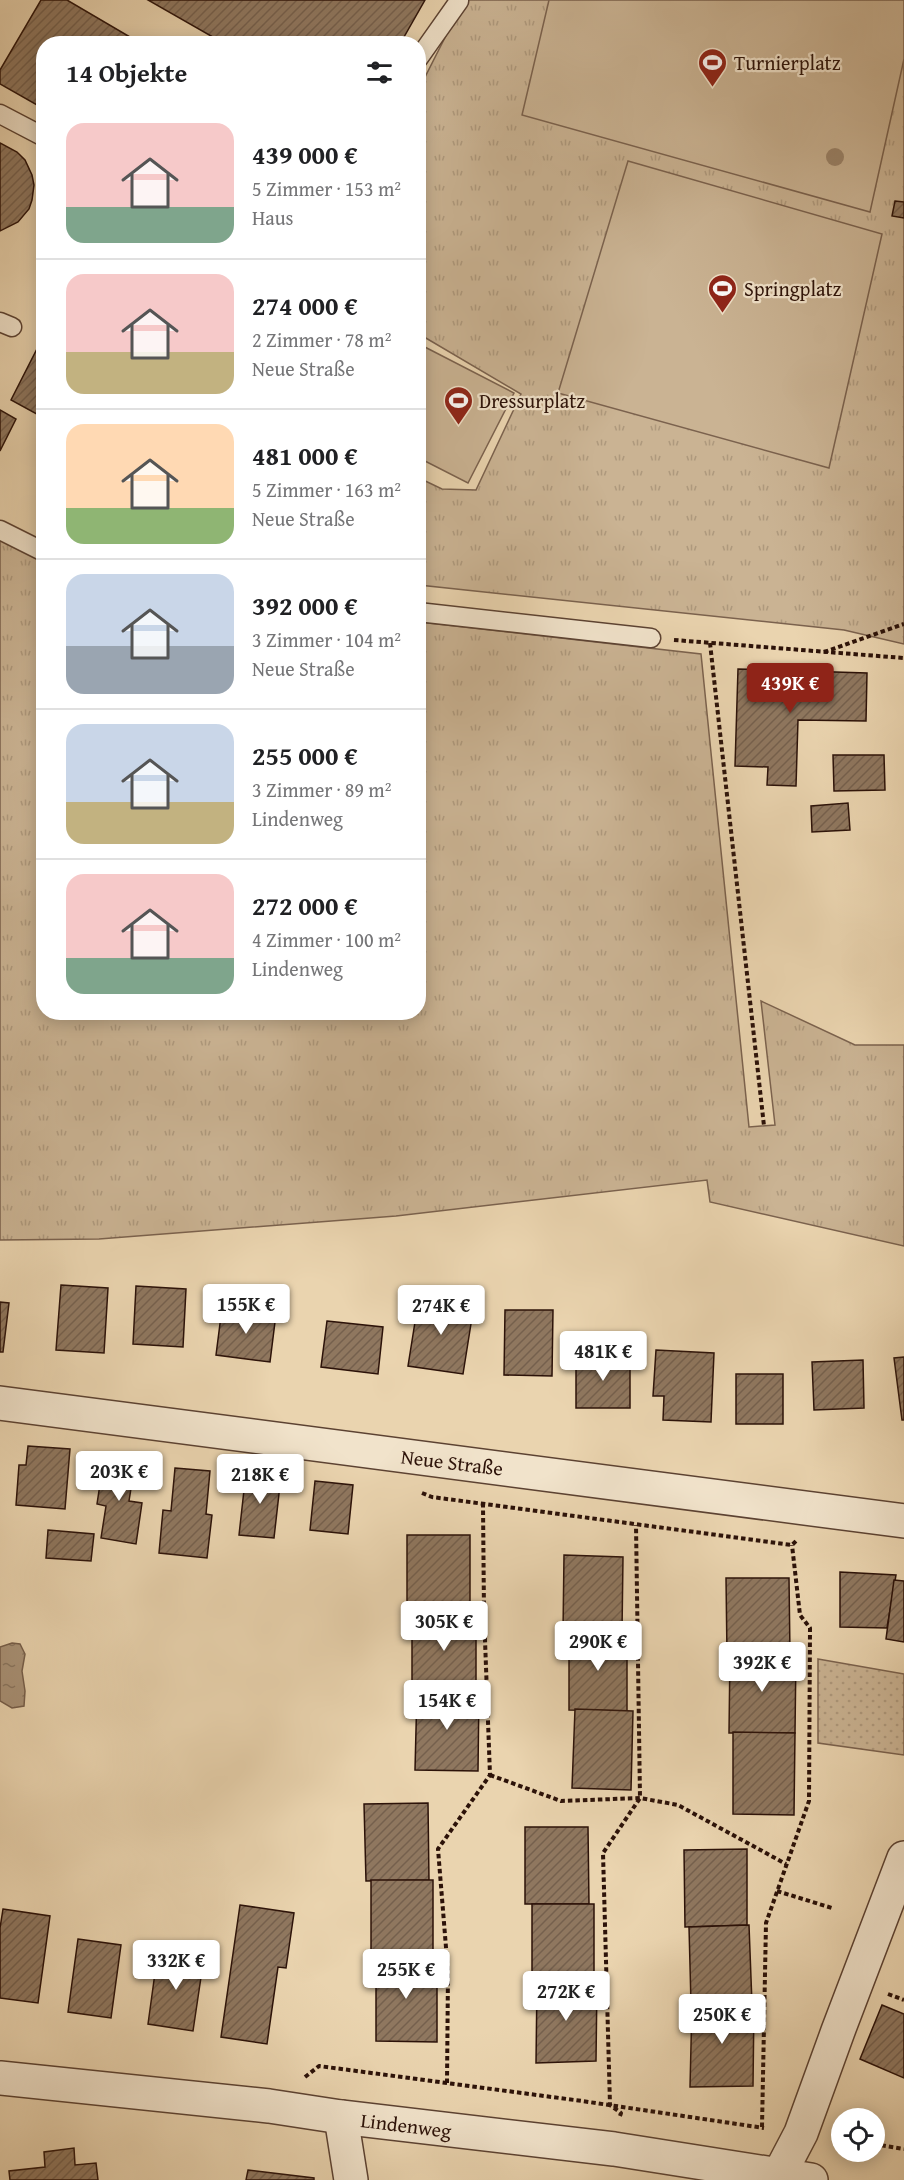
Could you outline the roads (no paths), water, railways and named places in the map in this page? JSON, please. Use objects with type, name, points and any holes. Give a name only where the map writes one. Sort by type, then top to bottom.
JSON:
[{"type":"street","name":"Neue Straße","points":[[0,1403],[904,1521]]},
{"type":"street","points":[[795,2178],[801,2133],[904,1858]]},
{"type":"street","name":"Lindenweg","points":[[0,2078],[268,2106],[341,2117],[614,2149],[795,2178]]},
{"type":"street","points":[[341,2117],[351,2180]]},
{"type":"lane","points":[[426,48],[459,1]]},
{"type":"lane","points":[[0,114],[36,135]]},
{"type":"lane","points":[[0,530],[36,548]]},
{"type":"lane","points":[[426,613],[651,638]]},
{"type":"water","points":[[12,1643],[20,1644],[25,1654],[22,1671],[25,1691],[24,1706],[12,1708],[0,1701],[0,1647]]},
{"type":"place","name":"Turnierplatz","points":[[713,88]]},
{"type":"place","name":"Springplatz","points":[[723,314]]},
{"type":"place","name":"Dressurplatz","points":[[458,426]]}]
